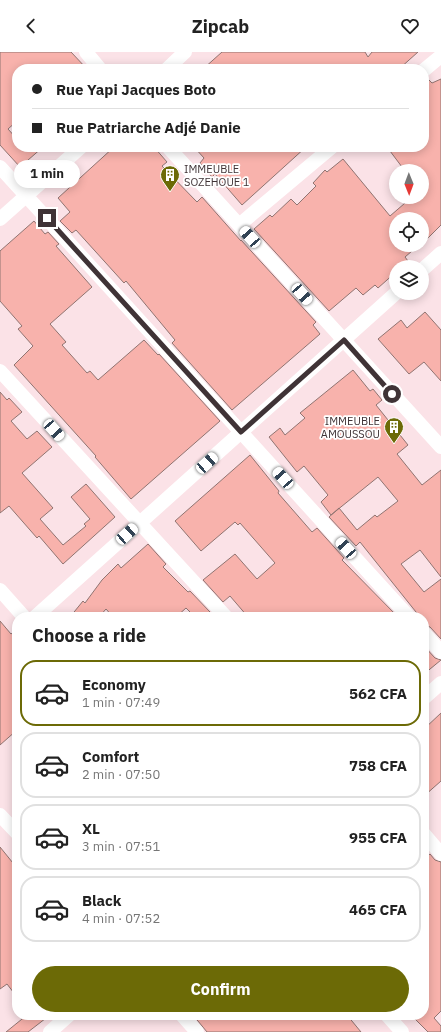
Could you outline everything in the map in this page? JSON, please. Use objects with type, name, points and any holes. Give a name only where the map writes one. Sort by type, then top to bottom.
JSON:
[{"type":"street","points":[[86,52],[96,64]]},
{"type":"street","points":[[172,64],[185,52]]},
{"type":"street","points":[[429,66],[441,56],[437,52]]},
{"type":"street","points":[[0,219],[75,152]]},
{"type":"street","points":[[173,152],[441,447]]},
{"type":"street","points":[[239,225],[326,152]]},
{"type":"street","points":[[0,167],[404,612]]},
{"type":"street","points":[[429,264],[441,253]]},
{"type":"street","points":[[41,612],[389,299]]},
{"type":"street","points":[[0,371],[221,612]]},
{"type":"street","points":[[0,590],[20,612]]},
{"type":"street","points":[[429,639],[441,652]]},
{"type":"street","points":[[429,694],[441,683]]},
{"type":"street","points":[[0,815],[12,828]]},
{"type":"street","points":[[429,840],[441,854]]},
{"type":"street","points":[[50,1032],[63,1020]]},
{"type":"street","points":[[186,1020],[197,1032]]},
{"type":"street","points":[[391,1020],[402,1032]]},
{"type":"building","points":[[0,52],[71,52],[82,64],[12,64],[12,125],[8,129],[12,133],[12,152],[37,152],[20,167],[0,145]]},
{"type":"building","points":[[222,52],[365,52],[368,57],[372,52],[418,52],[405,64],[209,64]]},
{"type":"building","points":[[441,79],[441,225],[429,237],[429,212],[395,212],[404,204],[429,204],[429,164],[400,164],[391,152],[429,152],[429,80],[432,83]]},
{"type":"building","points":[[109,152],[158,152],[167,162],[162,166],[197,202],[202,197],[316,322],[313,325],[320,334],[232,410],[172,343],[175,340],[126,281],[124,283],[76,230],[72,233],[60,221],[70,212],[58,198]]},
{"type":"building","points":[[199,152],[300,152],[242,205],[215,174],[212,177],[200,163],[204,158]]},
{"type":"building","points":[[343,159],[389,215],[389,252],[411,252],[405,257],[407,260],[389,260],[389,278],[378,288],[375,285],[363,295],[356,288],[329,311],[254,229],[270,215],[272,217],[291,199],[297,205],[316,186],[313,183],[325,170],[327,172]]},
{"type":"building","points":[[34,221],[45,234],[48,232],[59,244],[56,246],[92,287],[50,324],[66,342],[62,345],[87,373],[90,371],[98,380],[144,340],[158,355],[159,354],[220,421],[131,499],[95,457],[96,456],[14,365],[33,346],[18,329],[22,326],[0,301],[0,251]]},
{"type":"building","points":[[425,312],[441,330],[441,381],[424,362],[409,374],[378,339],[401,320],[407,328]]},
{"type":"building","points":[[353,370],[370,391],[373,389],[382,400],[376,405],[408,445],[397,454],[422,485],[441,470],[441,577],[420,550],[401,564],[424,592],[441,579],[441,639],[429,627],[429,612],[416,612],[360,542],[356,546],[329,517],[331,515],[321,502],[328,495],[304,466],[297,472],[269,437],[280,428],[285,435],[305,418],[300,413]],"holes":[[[378,477],[398,501],[377,517],[375,515],[357,530],[339,508]]]},
{"type":"building","points":[[0,392],[7,400],[9,398],[22,412],[11,421],[27,439],[37,431],[52,447],[22,473],[53,508],[40,519],[63,545],[86,526],[84,524],[90,519],[71,497],[86,484],[115,517],[63,564],[39,536],[37,538],[9,506],[0,513]]},
{"type":"building","points":[[250,455],[279,491],[278,493],[312,532],[317,528],[344,558],[342,560],[393,612],[244,612],[230,596],[223,602],[203,580],[235,554],[257,579],[275,563],[240,523],[238,525],[235,522],[201,551],[175,521]]},
{"type":"building","points":[[148,544],[166,564],[163,567],[188,592],[190,591],[210,612],[190,612],[186,608],[182,612],[109,612],[106,609],[103,612],[74,612],[83,601],[85,603],[102,580],[118,564],[121,568]]},
{"type":"building","points":[[0,621],[11,634],[12,633],[12,734],[0,745]]},
{"type":"building","points":[[429,651],[435,658],[441,660],[429,670]]},
{"type":"building","points":[[441,713],[441,781],[429,792],[429,724]]},
{"type":"building","points":[[0,847],[12,862],[12,990],[7,984],[0,989]]},
{"type":"building","points":[[430,854],[435,860],[441,862],[441,1011],[434,1018],[441,1026],[441,1032],[428,1032],[416,1020],[429,1020]]},
{"type":"building","points":[[21,1020],[44,1020],[28,1032],[6,1032]]},
{"type":"building","points":[[197,1020],[351,1020],[361,1032],[207,1032]]},
{"type":"place","name":"IMMEUBLE SOZEHOUE 1","points":[[170,192]]},
{"type":"place","name":"IMMEUBLE AMOUSSOU","points":[[394,444]]},
{"type":"route","points":[[47,218],[241,432],[344,340],[392,394]]}]
